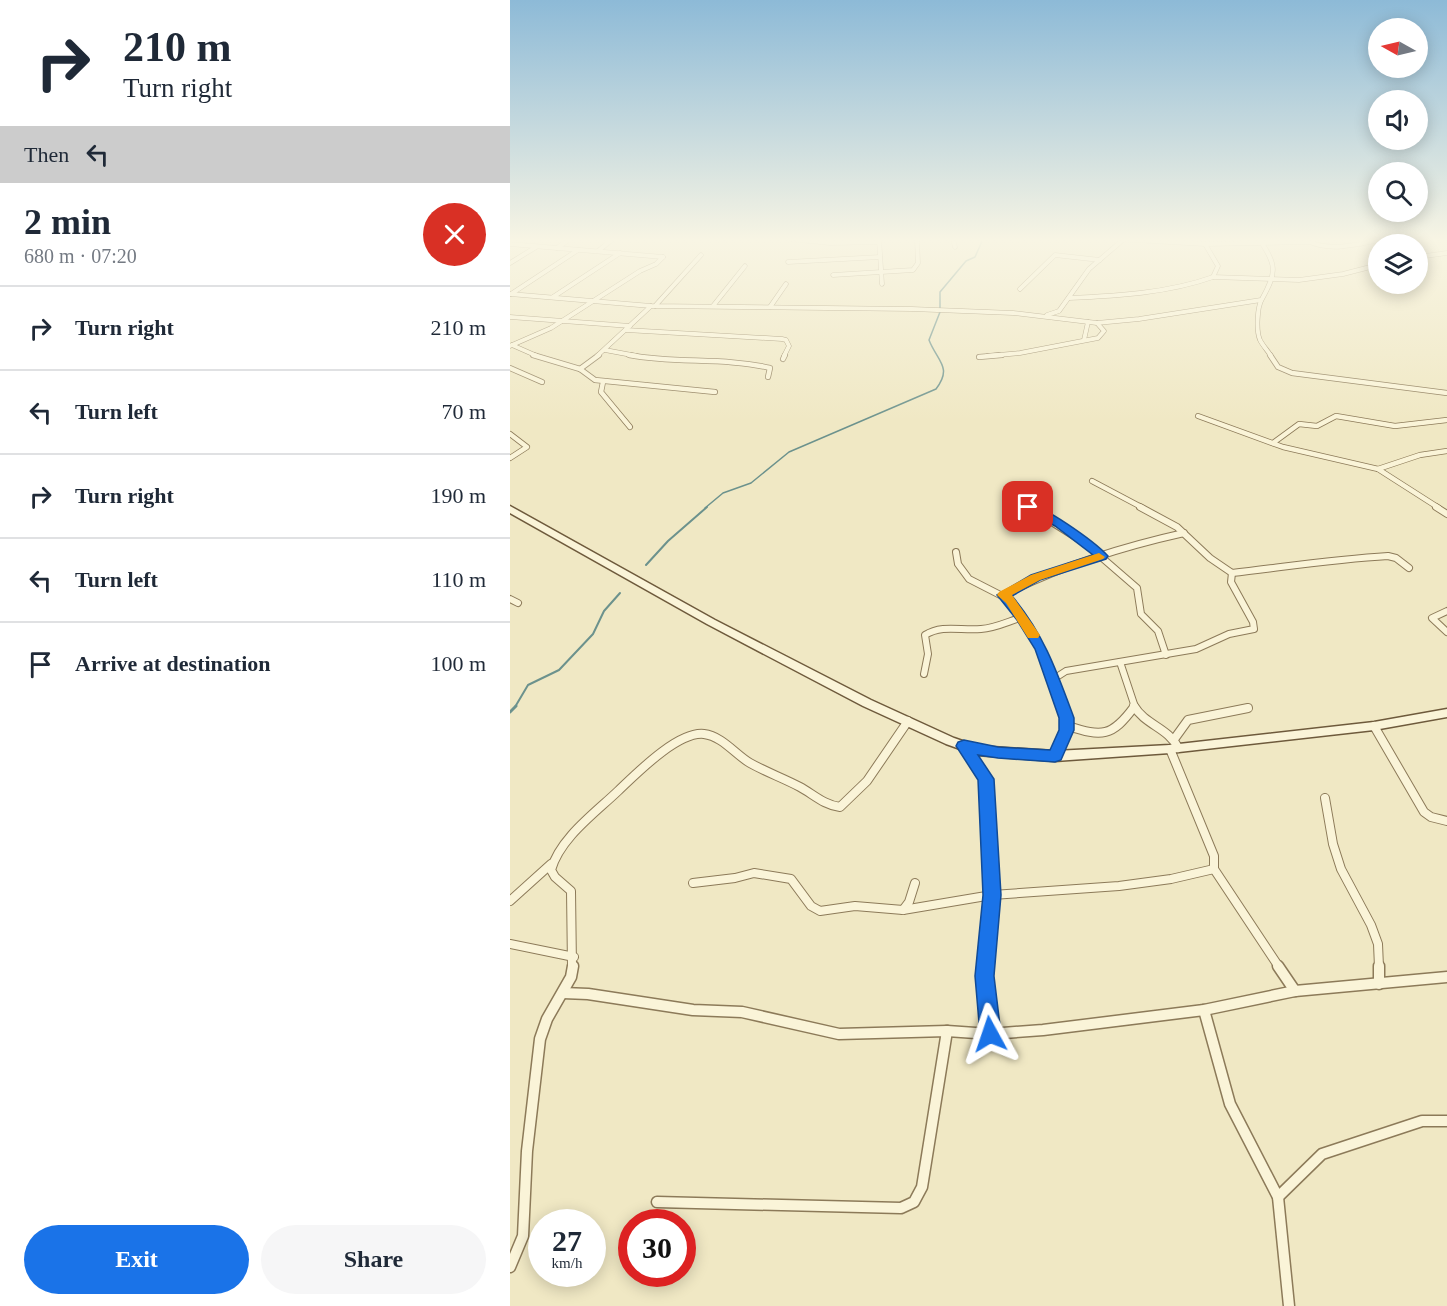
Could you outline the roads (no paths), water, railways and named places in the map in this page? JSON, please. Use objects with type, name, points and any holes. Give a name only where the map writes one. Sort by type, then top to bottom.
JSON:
[{"type":"street","points":[[577,300],[653,306],[912,309],[1043,317],[1097,323],[1261,300],[1258,335],[1278,367],[1284,371],[1447,393]]},
{"type":"street","points":[[511,345],[562,322],[597,300]]},
{"type":"street","points":[[577,368],[605,351],[659,300]]},
{"type":"street","points":[[713,306],[718,300]]},
{"type":"street","points":[[770,307],[775,300]]},
{"type":"street","points":[[1043,317],[1059,311],[1068,300]]},
{"type":"street","points":[[510,317],[782,339],[786,340],[789,345],[783,359]]},
{"type":"street","points":[[1084,340],[1088,322]]},
{"type":"street","points":[[979,357],[1020,353],[1102,335],[1104,331],[1097,323]]},
{"type":"street","points":[[511,345],[536,356],[577,368],[591,379],[603,382],[715,392]]},
{"type":"street","points":[[605,351],[697,362],[746,362],[770,368],[768,377]]},
{"type":"street","points":[[510,368],[542,382]]},
{"type":"street","points":[[601,392],[603,382]]},
{"type":"street","points":[[601,392],[615,383]]},
{"type":"street","points":[[601,392],[630,427]]},
{"type":"street","points":[[1198,416],[1307,454],[1378,469],[1447,514]]},
{"type":"street","points":[[1273,443],[1299,424],[1317,426],[1336,416],[1395,426],[1447,420]]},
{"type":"street","points":[[510,434],[527,447],[510,458]]},
{"type":"street","points":[[1378,469],[1420,455],[1447,452]]},
{"type":"street","points":[[1092,481],[1184,533],[1210,558],[1232,573],[1317,564],[1338,559],[1388,556],[1396,558],[1409,568]]},
{"type":"street","points":[[1028,507],[1059,524],[1102,556],[1124,580],[1137,588],[1141,614],[1158,631],[1166,655]]},
{"type":"street","points":[[510,508],[711,622],[867,703],[964,746],[998,752],[1055,756],[1374,726],[1447,713]]},
{"type":"street","points":[[1004,595],[1036,578],[1102,556],[1184,533]]},
{"type":"street","points":[[956,552],[957,565],[964,576],[973,583],[1004,595],[1023,617],[1041,649],[1068,726],[1055,756]]},
{"type":"street","points":[[1052,680],[1066,671],[1196,649],[1229,634],[1254,628],[1253,622],[1230,582],[1232,573]]},
{"type":"street","points":[[510,599],[518,603]]},
{"type":"street","points":[[1447,611],[1432,618],[1447,632]]},
{"type":"street","points":[[924,674],[928,654],[925,635],[930,631],[943,628],[978,630],[1023,617]]},
{"type":"street","points":[[1120,662],[1134,707],[1146,722],[1165,730],[1174,745],[1214,856],[1214,868],[1294,991]]},
{"type":"street","points":[[1068,726],[1087,732],[1112,732],[1120,727],[1134,707]]},
{"type":"street","points":[[1174,745],[1188,720],[1248,708]]},
{"type":"street","points":[[510,901],[551,864],[584,824],[622,787],[676,743],[687,737],[703,734],[751,763],[812,793],[829,805],[840,807],[850,800],[885,758],[908,721]]},
{"type":"street","points":[[1374,726],[1424,812],[1431,817],[1447,821]]},
{"type":"street","points":[[964,746],[986,779],[992,895],[985,976],[990,1034]]},
{"type":"street","points":[[1325,798],[1341,869],[1371,925],[1378,944],[1380,984]]},
{"type":"street","points":[[510,1267],[523,1236],[527,1151],[540,1039],[547,1019],[571,978],[574,957],[571,891],[555,877],[551,864]]},
{"type":"street","points":[[693,883],[735,878],[754,873],[791,879],[811,906],[819,911],[855,906],[903,910],[992,895],[1171,879],[1209,872],[1214,868]]},
{"type":"street","points":[[903,910],[909,902],[915,883]]},
{"type":"street","points":[[510,944],[574,957]]},
{"type":"street","points":[[563,993],[588,994],[693,1010],[742,1012],[838,1034],[946,1031],[990,1034],[1043,1030],[1204,1010],[1294,991],[1447,977]]},
{"type":"street","points":[[1204,1010],[1230,1104],[1278,1197],[1289,1306]]},
{"type":"street","points":[[657,1202],[901,1208],[914,1202],[921,1187],[946,1031]]},
{"type":"street","points":[[1278,1197],[1322,1155],[1422,1121],[1447,1121]]},
{"type":"waterway","points":[[940,300],[940,309]]},
{"type":"waterway","points":[[705,508],[723,493],[751,483],[789,452],[936,389],[941,381],[943,369],[929,340],[940,312]]},
{"type":"waterway","points":[[646,565],[668,541],[707,507]]},
{"type":"waterway","points":[[515,707],[528,685],[559,670],[593,634],[604,611],[620,593]]},
{"type":"waterway","points":[[510,712],[515,707]]}]
